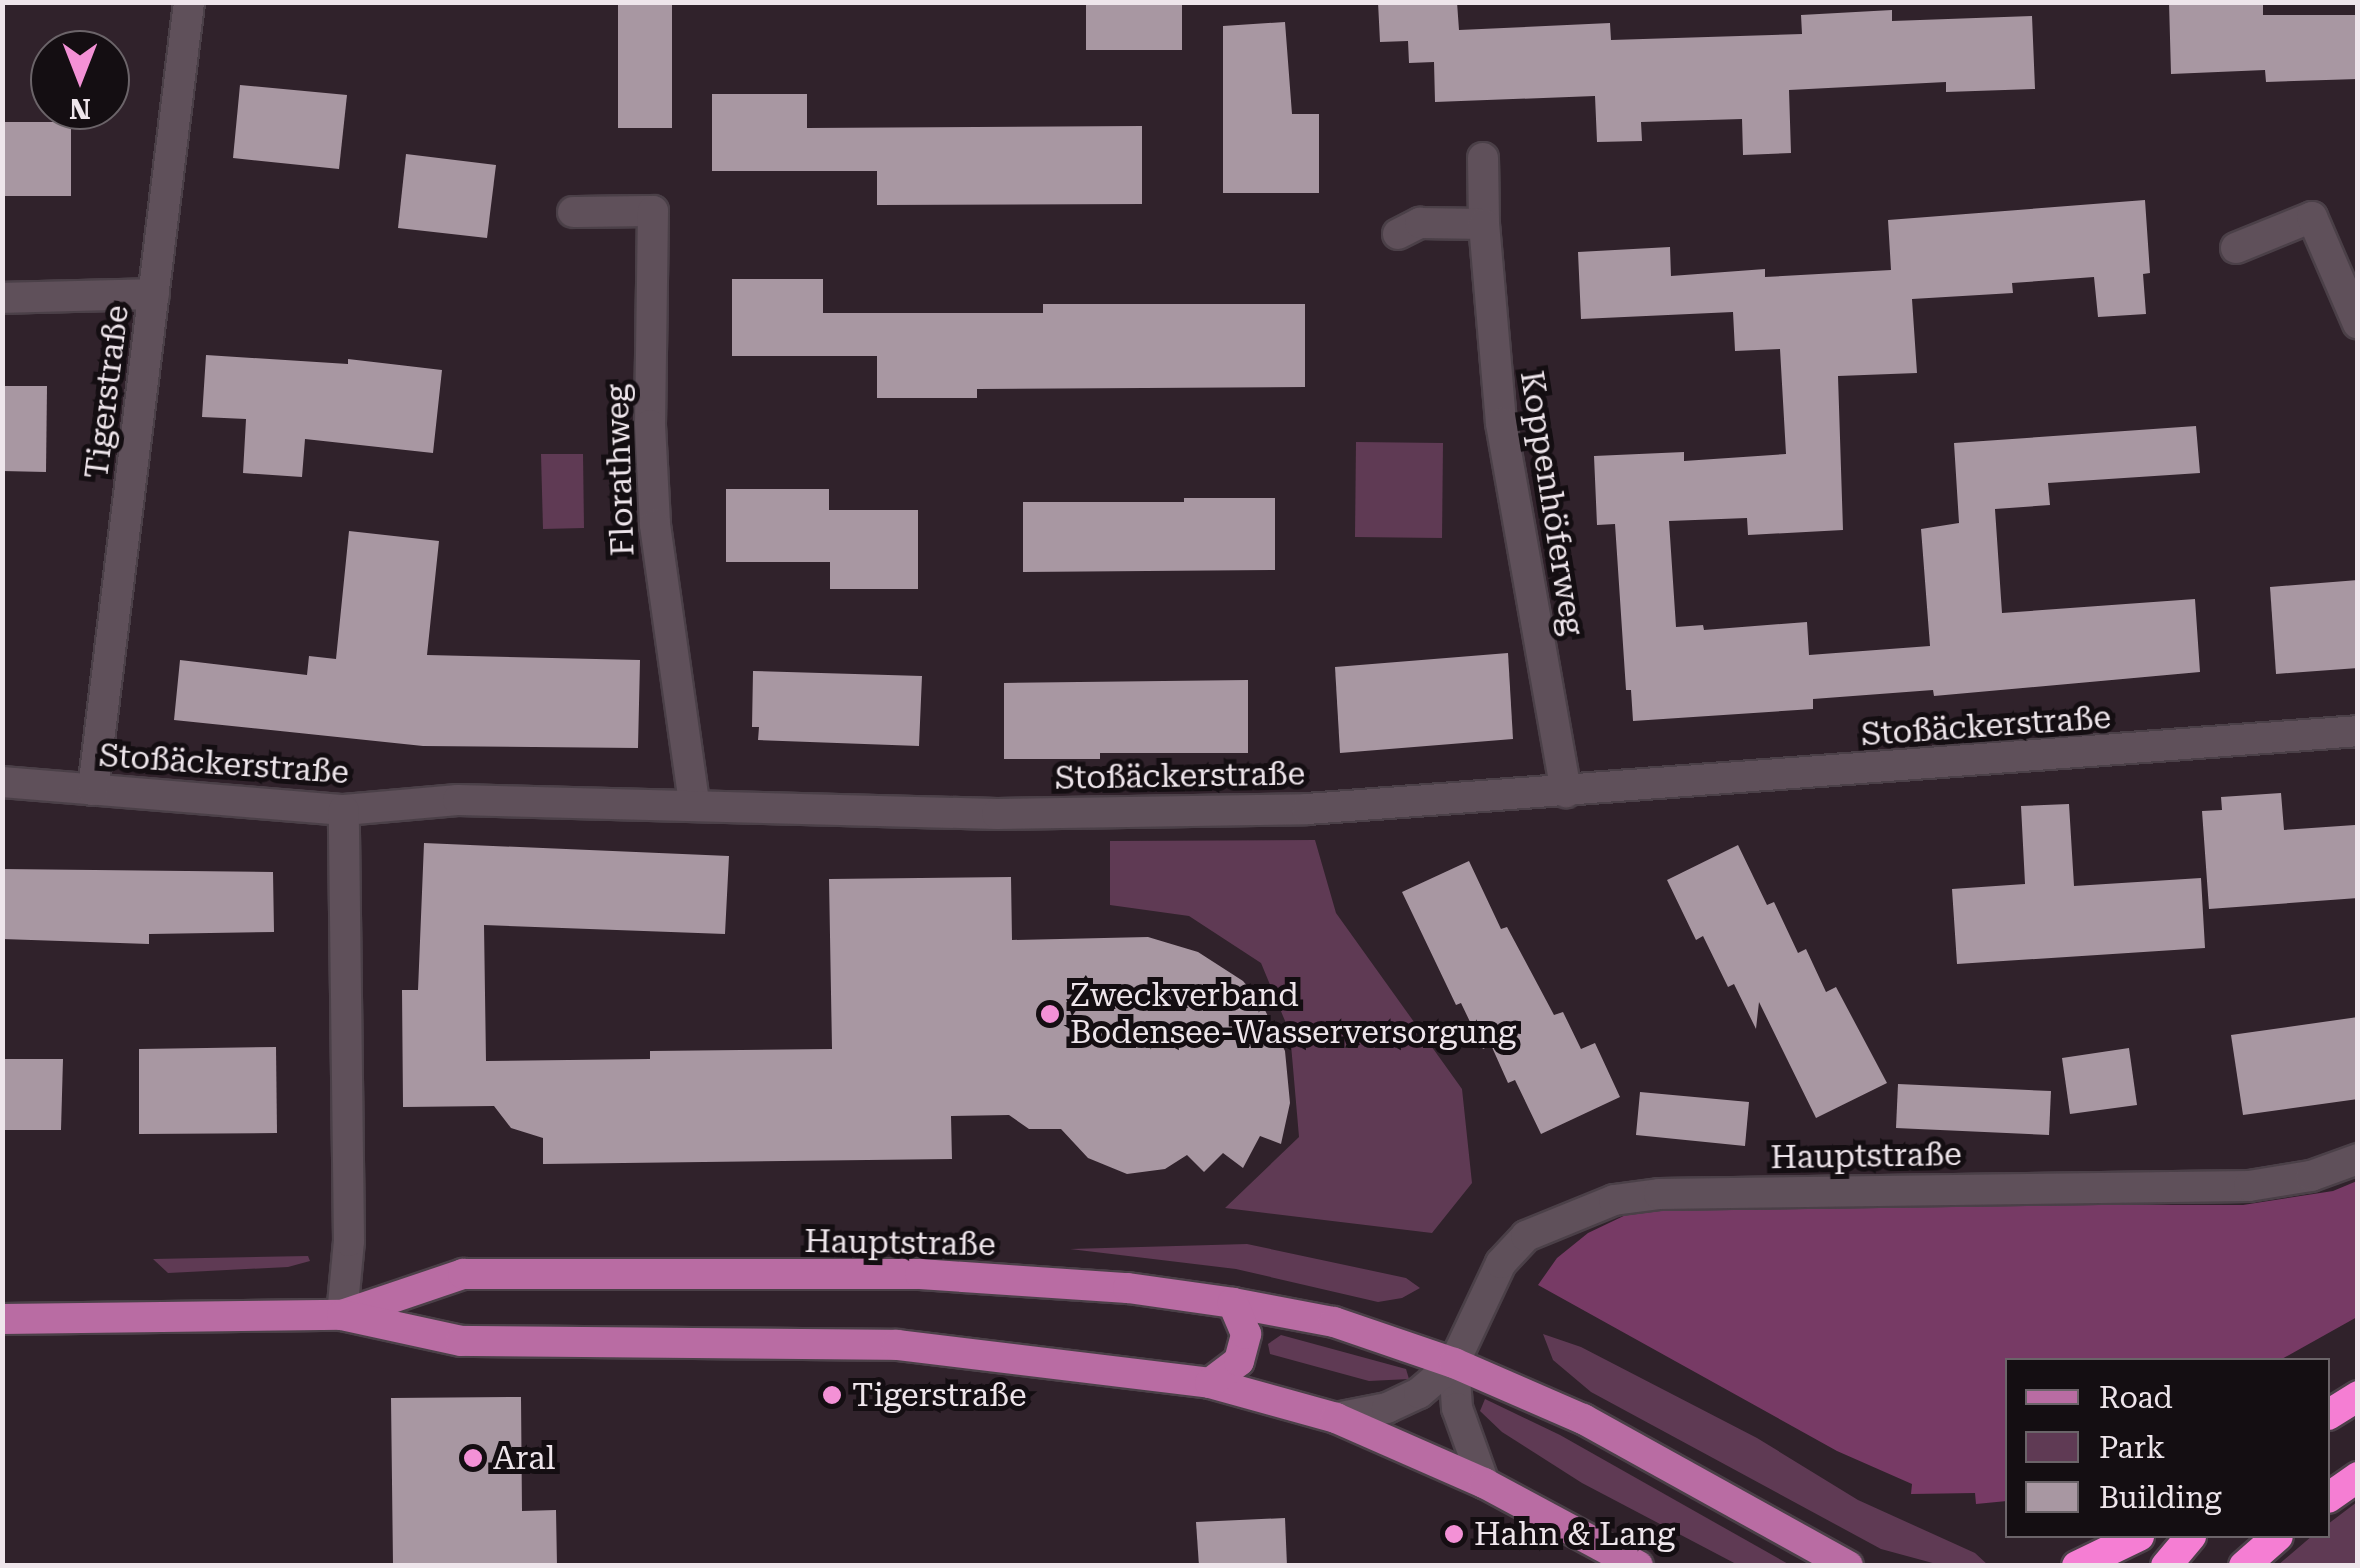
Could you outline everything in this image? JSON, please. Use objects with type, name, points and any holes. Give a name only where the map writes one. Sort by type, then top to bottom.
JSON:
[{"type":"highway","points":[[2330,1413],[2358,1396]]},
{"type":"highway","points":[[2330,1497],[2358,1477]]},
{"type":"highway","points":[[2077,1566],[2135,1538]]},
{"type":"highway","points":[[2166,1566],[2189,1538]]},
{"type":"highway","points":[[2244,1566],[2276,1538]]},
{"type":"main road","name":"Hauptstraße","points":[[342,1315],[463,1274],[920,1274],[1128,1288],[1234,1303],[1334,1322],[1454,1363],[1584,1418],[1848,1566]]},
{"type":"main road","points":[[1210,1383],[1239,1361],[1246,1334],[1234,1303]]},
{"type":"main road","name":"Hauptstraße","points":[[2,1319],[342,1315],[461,1341],[897,1345],[1210,1383],[1336,1418],[1484,1483],[1638,1566]]},
{"type":"street","name":"Tigerstraße","points":[[93,790],[190,2]]},
{"type":"street","name":"Koppenhöferweg","points":[[1483,158],[1484,224],[1501,423],[1566,792]]},
{"type":"street","name":"Florathweg","points":[[573,212],[652,211],[650,425],[655,526],[694,804]]},
{"type":"street","points":[[2236,248],[2312,217],[2358,324]]},
{"type":"street","points":[[1398,234],[1420,223],[1484,224]]},
{"type":"street","points":[[2,298],[154,294]]},
{"type":"street","name":"Stoßäckerstraße","points":[[2,782],[344,810],[458,800],[1036,814],[1350,807],[2358,731]]},
{"type":"street","points":[[342,1315],[350,1240],[344,810]]},
{"type":"street","name":"Hauptstraße","points":[[1336,1418],[1386,1408],[1419,1393],[1454,1363],[1501,1263],[1526,1236],[1614,1200],[1659,1194],[2249,1186],[2311,1176],[2358,1159]]},
{"type":"street","points":[[1454,1363],[1457,1408],[1484,1483]]},
{"type":"green space","points":[[1356,442],[1443,443],[1442,538],[1355,537]]},
{"type":"green space","points":[[541,454],[583,454],[584,528],[543,529]]},
{"type":"green space","points":[[1315,840],[1336,913],[1462,1089],[1472,1183],[1432,1233],[1225,1208],[1299,1137],[1290,1033],[1261,963],[1189,916],[1110,905],[1110,841]]},
{"type":"green space","points":[[1247,1244],[1406,1278],[1420,1288],[1402,1298],[1378,1302],[1236,1269],[1070,1249]]},
{"type":"green space","points":[[308,1256],[310,1261],[288,1267],[168,1273],[153,1259]]},
{"type":"green space","points":[[1543,1334],[1581,1347],[1757,1438],[1858,1500],[1975,1553],[1988,1565],[1940,1565],[1881,1549],[1591,1392],[1553,1360]]},
{"type":"green space","points":[[1281,1335],[1406,1369],[1409,1379],[1369,1381],[1270,1354],[1268,1344]]},
{"type":"green space","points":[[1485,1399],[1560,1435],[1790,1565],[1738,1565],[1582,1483],[1502,1432],[1480,1411]]},
{"type":"green space","points":[[2357,1502],[2357,1565],[2278,1565],[2310,1538],[2330,1538],[2330,1522]]},
{"type":"shaded area","points":[[2357,1181],[2357,1317],[2284,1358],[2005,1358],[2005,1501],[1976,1504],[1975,1493],[1911,1494],[1912,1484],[1837,1451],[1538,1285],[1557,1258],[1588,1233],[1632,1212],[1675,1204],[2243,1205],[2333,1191]]},
{"type":"building","points":[[618,2],[672,2],[672,128],[618,128]]},
{"type":"building","points":[[1086,2],[1182,2],[1182,50],[1086,50]]},
{"type":"building","points":[[1378,2],[1457,2],[1459,30],[1610,23],[1611,40],[1802,34],[1801,15],[1892,10],[1892,21],[2032,16],[2035,89],[1946,92],[1946,82],[1789,90],[1791,153],[1743,155],[1742,119],[1641,122],[1642,141],[1597,142],[1595,96],[1435,102],[1434,62],[1409,63],[1408,41],[1380,42]]},
{"type":"building","points":[[2169,2],[2263,2],[2263,15],[2358,15],[2358,79],[2266,82],[2265,70],[2171,74]]},
{"type":"building","points":[[1285,22],[1292,114],[1319,114],[1319,193],[1223,193],[1223,26]]},
{"type":"building","points":[[240,85],[347,95],[339,169],[233,158]]},
{"type":"building","points":[[712,94],[807,94],[807,128],[1142,126],[1142,204],[877,205],[877,171],[712,171]]},
{"type":"building","points":[[2,122],[30,122],[30,130],[71,130],[71,196],[2,196]]},
{"type":"building","points":[[406,154],[496,165],[487,238],[398,228]]},
{"type":"building","points":[[2145,200],[2150,273],[2143,274],[2146,314],[2098,317],[2094,277],[2012,283],[2013,293],[1912,299],[1917,373],[1838,376],[1843,530],[1748,535],[1747,518],[1669,521],[1676,627],[1703,625],[1704,630],[1807,622],[1809,655],[1930,646],[1921,529],[1959,523],[1954,443],[2196,426],[2200,473],[2048,483],[2050,505],[1995,509],[2002,613],[2195,599],[2200,672],[1934,696],[1933,690],[1813,699],[1813,709],[1633,721],[1631,690],[1626,690],[1615,524],[1597,525],[1594,456],[1684,452],[1684,461],[1786,454],[1780,349],[1735,351],[1733,312],[1581,319],[1578,252],[1670,247],[1671,276],[1765,269],[1765,277],[1891,270],[1888,220]]},
{"type":"building","points":[[732,279],[823,279],[823,313],[1043,313],[1043,304],[1305,304],[1305,387],[977,389],[977,398],[877,398],[877,356],[732,356]]},
{"type":"building","points":[[206,355],[348,364],[348,359],[442,370],[433,453],[305,439],[302,477],[243,473],[246,419],[202,417]]},
{"type":"building","points":[[2,386],[47,386],[46,472],[2,471]]},
{"type":"building","points":[[726,489],[829,489],[829,510],[918,510],[918,589],[830,589],[830,562],[726,562]]},
{"type":"building","points":[[1184,498],[1275,498],[1275,570],[1023,572],[1023,502],[1184,502]]},
{"type":"building","points":[[349,531],[439,541],[427,655],[640,660],[638,748],[423,746],[174,720],[180,660],[307,675],[309,656],[336,659]]},
{"type":"building","points":[[2358,580],[2358,668],[2276,674],[2270,587]]},
{"type":"building","points":[[1508,653],[1513,739],[1340,753],[1335,667]]},
{"type":"building","points":[[753,671],[922,676],[919,746],[758,740],[759,727],[752,727]]},
{"type":"building","points":[[1248,680],[1248,753],[1100,753],[1100,759],[1004,759],[1004,683]]},
{"type":"building","points":[[2281,793],[2284,830],[2355,825],[2358,898],[2209,909],[2202,811],[2222,810],[2221,797]]},
{"type":"building","points":[[2069,804],[2074,886],[2201,878],[2205,948],[1957,964],[1952,889],[2025,884],[2021,806]]},
{"type":"building","name":"Zweckverband Bodensee-Wasserversorgung","points":[[424,843],[729,856],[725,934],[484,925],[486,1061],[650,1059],[650,1051],[832,1049],[829,879],[1011,877],[1012,940],[1148,937],[1198,952],[1243,981],[1261,1002],[1285,1051],[1290,1103],[1281,1144],[1260,1136],[1243,1168],[1223,1153],[1204,1172],[1187,1155],[1165,1169],[1127,1174],[1088,1158],[1061,1129],[1029,1129],[1009,1115],[951,1116],[952,1159],[543,1164],[543,1138],[511,1128],[494,1106],[403,1107],[402,990],[418,990]]},
{"type":"building","points":[[1738,845],[1767,905],[1774,902],[1798,953],[1806,949],[1826,992],[1836,987],[1887,1083],[1816,1118],[1759,1002],[1756,1029],[1734,984],[1728,987],[1703,936],[1696,940],[1667,880]]},
{"type":"building","points":[[1469,861],[1501,929],[1507,927],[1554,1015],[1563,1012],[1581,1049],[1595,1043],[1620,1097],[1541,1134],[1515,1080],[1508,1083],[1491,1045],[1483,1049],[1461,1003],[1456,1005],[1402,892]]},
{"type":"building","points":[[2,869],[273,872],[274,932],[149,934],[149,944],[2,939]]},
{"type":"building","points":[[2358,1017],[2358,1099],[2243,1115],[2231,1035]]},
{"type":"building","points":[[276,1047],[277,1133],[139,1134],[139,1049]]},
{"type":"building","points":[[2129,1048],[2137,1105],[2070,1114],[2062,1058]]},
{"type":"building","points":[[2,1059],[63,1059],[61,1130],[2,1130]]},
{"type":"building","points":[[1898,1084],[2051,1091],[2049,1135],[1896,1128]]},
{"type":"building","points":[[1640,1092],[1749,1102],[1745,1146],[1636,1135]]},
{"type":"building","points":[[521,1397],[522,1511],[556,1510],[557,1566],[393,1566],[391,1398]]},
{"type":"building","points":[[1285,1518],[1287,1566],[1199,1566],[1196,1522]]},
{"type":"place","name":"Zweckverband Bodensee-Wasserversorgung","points":[[1050,1014]]},
{"type":"place","name":"Tigerstraße","points":[[832,1395]]},
{"type":"place","name":"Aral","points":[[473,1458]]},
{"type":"place","name":"Hahn & Lang","points":[[1454,1534]]}]
